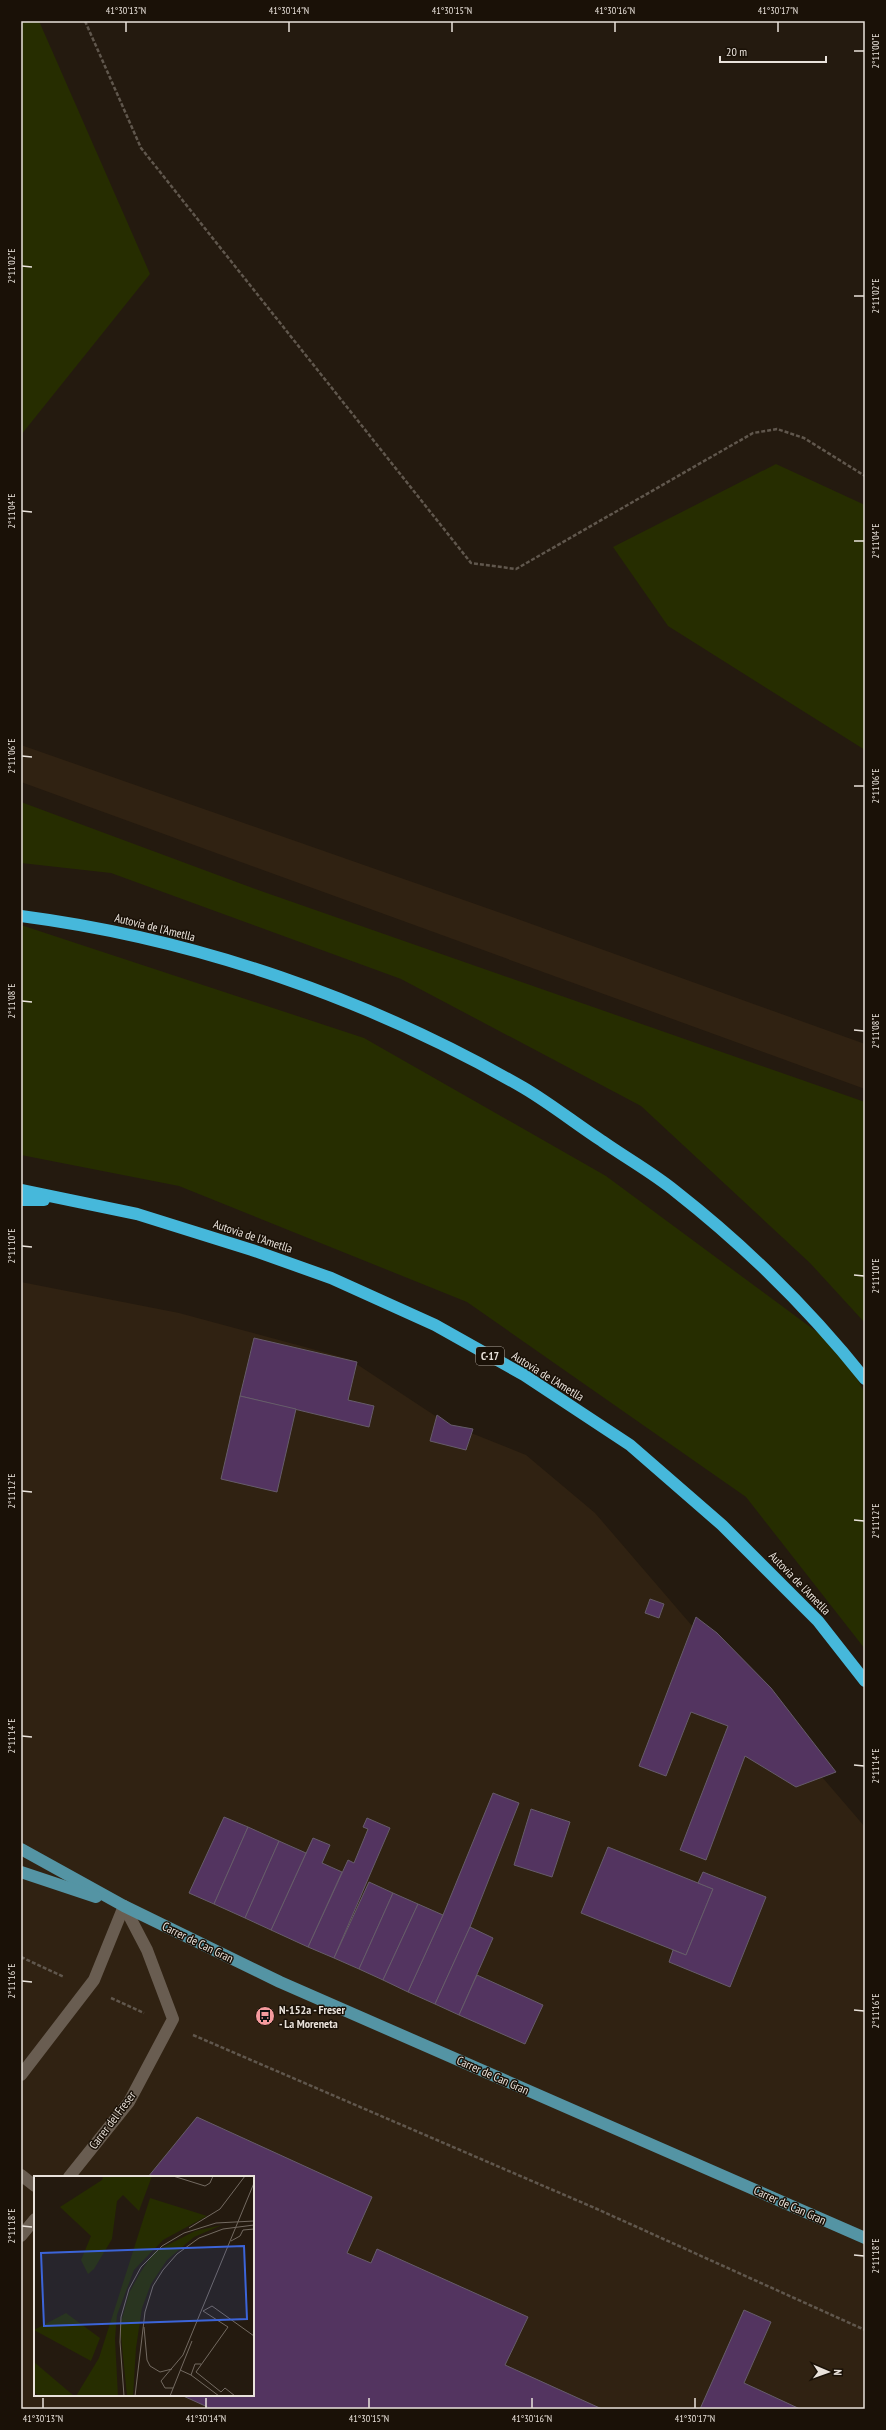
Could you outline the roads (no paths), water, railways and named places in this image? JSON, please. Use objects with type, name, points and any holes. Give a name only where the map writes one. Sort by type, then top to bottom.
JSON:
[{"type":"highway","name":"Autovia de l'Ametlla","points":[[21,916],[86,924],[198,951],[310,988],[416,1032],[525,1089],[674,1190],[767,1271],[844,1352],[865,1379]]},
{"type":"highway","name":"Autovia de l'Ametlla","points":[[21,1190],[137,1214],[252,1250],[331,1278],[435,1325],[524,1375],[630,1445],[722,1525],[818,1621],[865,1681]]},
{"type":"highway","points":[[21,1200],[66,1199]]},
{"type":"main road","name":"Carrer de Can Gran","points":[[21,1849],[124,1906],[280,1982],[865,2238]]},
{"type":"main road","name":"Carrer de Can Gran","points":[[21,1872],[124,1906]]},
{"type":"street","name":"Carrer del Freser","points":[[70,2176],[129,2102],[173,2018],[148,1950],[124,1906]]},
{"type":"street","points":[[21,2075],[94,1980],[124,1906]]},
{"type":"street","points":[[21,2175],[34,2185]]},
{"type":"street","points":[[21,2236],[34,2220]]},
{"type":"place","name":"N-152a - Freser - La Moreneta","points":[[265,2016]]}]
